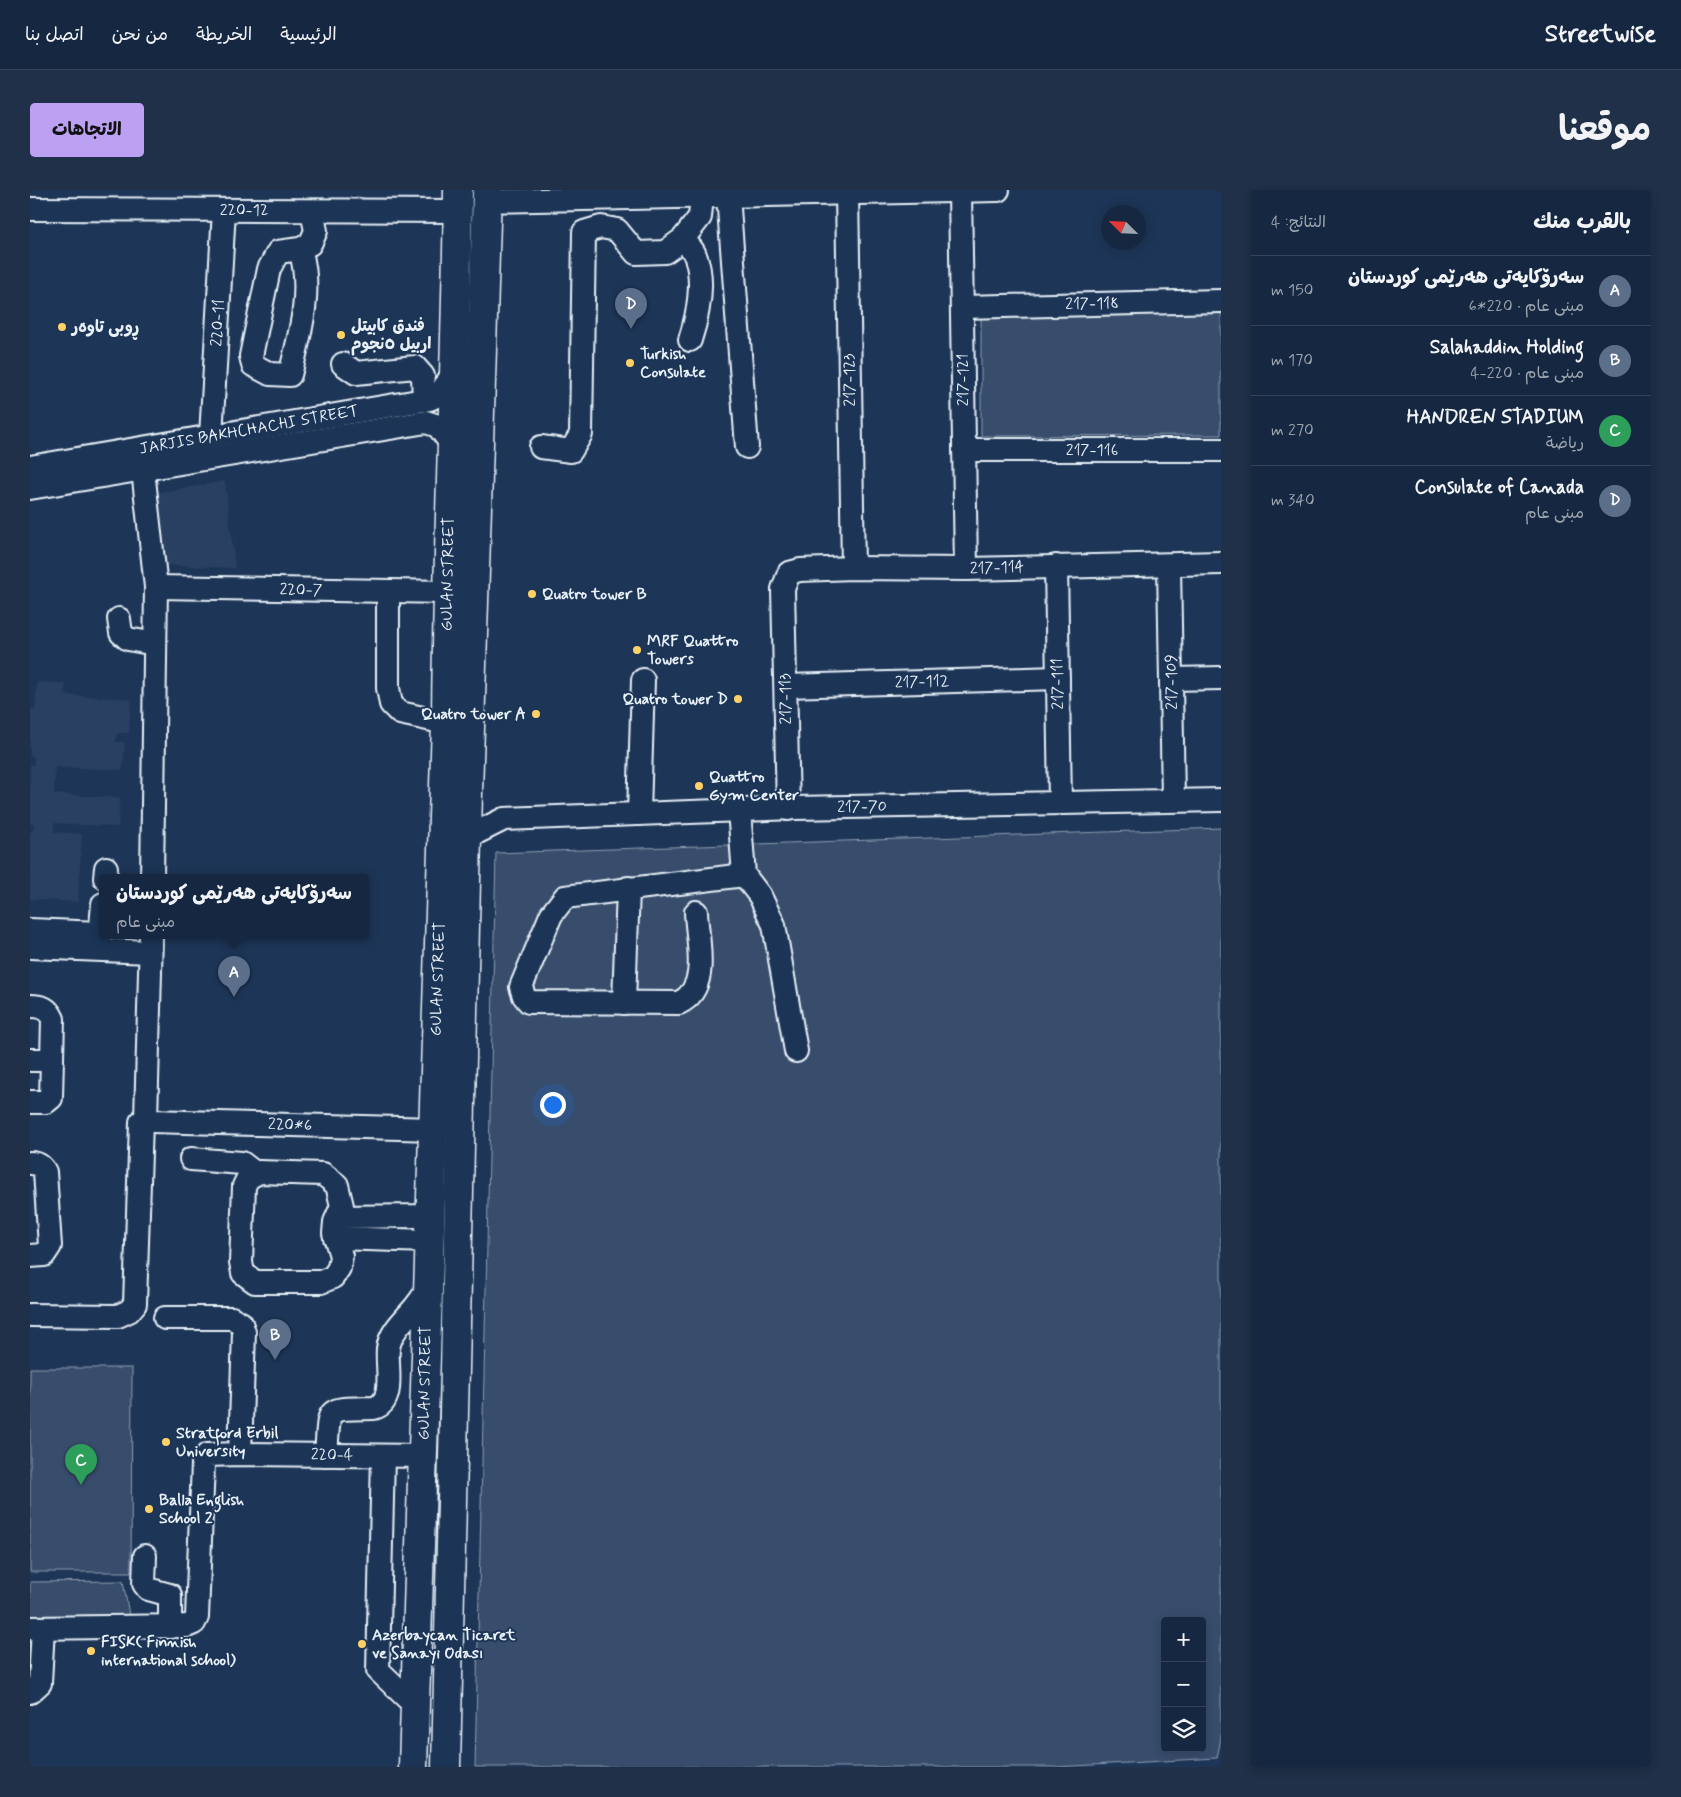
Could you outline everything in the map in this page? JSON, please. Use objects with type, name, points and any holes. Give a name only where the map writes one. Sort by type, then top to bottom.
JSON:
[{"type":"main road","name":"GULAN STREET","points":[[446,1767],[468,792],[486,196]]},
{"type":"main road","name":"GULAN STREET","points":[[413,1767],[446,723],[447,592],[455,370],[458,201]]},
{"type":"main road","points":[[422,1504],[426,1514],[440,1519],[449,1513],[452,1503]]},
{"type":"street","points":[[486,196],[702,196],[998,190]]},
{"type":"street","name":"217-121","points":[[960,191],[966,569]]},
{"type":"street","name":"217-123","points":[[847,193],[854,568]]},
{"type":"street","points":[[728,195],[746,447]]},
{"type":"street","points":[[541,447],[571,451],[581,434],[584,232],[601,227],[617,230],[636,253],[665,252],[683,239],[700,217],[702,196]]},
{"type":"street","name":"220-12","points":[[30,209],[312,210],[458,201]]},
{"type":"street","name":"220-11","points":[[211,436],[224,210]]},
{"type":"street","points":[[300,249],[306,266],[305,298],[296,352],[290,375],[270,374],[253,364],[251,356],[269,269],[278,252],[300,249],[310,244],[316,231],[312,210]]},
{"type":"street","points":[[683,239],[695,254],[700,284],[695,324],[690,340]]},
{"type":"street","name":"217-118","points":[[963,306],[1221,301]]},
{"type":"street","points":[[343,364],[356,373],[416,367],[423,376],[424,400]]},
{"type":"street","name":"JARJIS BAKHCHACHI STREET","points":[[30,467],[424,400],[438,395],[455,370]]},
{"type":"street","points":[[398,404],[406,404],[412,411],[409,420],[400,426]]},
{"type":"street","name":"JARJIS BAKHCHACHI STREET","points":[[30,488],[432,422],[442,429],[452,445]]},
{"type":"street","name":"217-116","points":[[964,450],[1221,450]]},
{"type":"street","points":[[143,470],[156,587],[152,874]]},
{"type":"street","name":"217-114","points":[[783,589],[789,573],[800,570],[854,568],[966,569],[1221,563]]},
{"type":"street","name":"217-109","points":[[1169,565],[1174,800]]},
{"type":"street","name":"217-111","points":[[1056,566],[1060,802]]},
{"type":"street","name":"220-7","points":[[156,587],[447,592]]},
{"type":"street","name":"217-113","points":[[783,589],[788,809]]},
{"type":"street","points":[[388,591],[388,688],[391,704],[400,713],[446,723]]},
{"type":"street","points":[[119,618],[122,633],[128,639],[155,644]]},
{"type":"street","name":"217-112","points":[[786,686],[1058,678]]},
{"type":"street","points":[[1172,679],[1221,678]]},
{"type":"street","points":[[639,814],[644,680]]},
{"type":"street","points":[[468,792],[479,805],[504,819]]},
{"type":"street","name":"217-70","points":[[467,842],[474,834],[504,819],[739,810],[1221,800]]},
{"type":"street","points":[[739,810],[744,875],[760,896],[774,925],[796,1051]]},
{"type":"street","points":[[696,912],[700,977],[694,991],[687,999],[679,1003],[529,1002],[524,996],[521,987],[551,915],[556,906],[565,897],[744,875]]},
{"type":"street","points":[[624,1003],[628,888]]},
{"type":"street","points":[[30,930],[99,942]]},
{"type":"street","points":[[30,948],[99,942],[150,944],[146,1121],[146,1298],[142,1312],[132,1322],[123,1325],[30,1326]]},
{"type":"street","points":[[30,1006],[39,1006],[49,1011],[53,1019],[52,1098],[46,1102],[30,1102]]},
{"type":"street","points":[[30,1060],[52,1060]]},
{"type":"street","points":[[30,1315],[118,1316],[127,1313],[133,1306],[136,1298],[146,1121]]},
{"type":"street","name":"220*6","points":[[146,1121],[434,1129]]},
{"type":"street","points":[[191,1159],[242,1163],[255,1172],[323,1174],[337,1184],[342,1206],[336,1228],[340,1262],[336,1273],[327,1280],[255,1282],[247,1277],[241,1262],[244,1186],[248,1178],[255,1172]]},
{"type":"street","points":[[30,1163],[36,1163],[43,1167],[45,1172],[39,1211],[50,1246],[44,1255],[30,1256]]},
{"type":"street","points":[[336,1228],[418,1216],[431,1210]]},
{"type":"street","points":[[336,1228],[429,1241]]},
{"type":"street","points":[[326,1455],[329,1417],[332,1411],[338,1409],[374,1408],[386,1399],[391,1340],[399,1326],[420,1304],[427,1288]]},
{"type":"street","points":[[165,1318],[232,1318],[241,1322],[244,1332],[240,1454]]},
{"type":"street","name":"220-4","points":[[170,1627],[191,1625],[197,1617],[203,1460],[210,1455],[424,1456]]},
{"type":"street","points":[[383,1456],[378,1670],[407,1698]]},
{"type":"street","points":[[30,1692],[40,1683],[36,1628],[170,1627],[170,1595],[148,1589],[144,1584],[145,1556]]},
{"type":"shaded area","points":[[1221,312],[1221,435],[981,436],[981,313]]},
{"type":"shaded area","points":[[225,481],[235,568],[163,565],[155,493]]},
{"type":"shaded area","points":[[37,682],[65,684],[65,695],[131,699],[129,733],[117,733],[116,742],[125,742],[123,770],[55,767],[54,794],[120,798],[118,827],[54,823],[54,832],[82,834],[78,902],[30,899],[30,832],[33,832],[34,824],[30,824],[30,765],[34,765],[34,757],[30,756],[30,709],[35,710]]},
{"type":"shaded area","points":[[1221,828],[1221,1738],[1217,1758],[1056,1767],[475,1767],[496,853]]},
{"type":"shaded area","points":[[30,1368],[132,1368],[131,1572],[30,1572]]},
{"type":"shaded area","points":[[123,1581],[129,1615],[30,1616],[30,1582]]},
{"type":"place","name":"ڕوبی تاوەر","points":[[62,327]]},
{"type":"place","name":"Consulate of Canada","points":[[631,329]]},
{"type":"place","name":"فندق كابيتل اربيل ٥نجوم","points":[[341,335]]},
{"type":"place","name":"Turkish Consulate","points":[[630,363]]},
{"type":"place","name":"Quatro tower B","points":[[532,594]]},
{"type":"place","name":"MRF Quattro Towers","points":[[637,650]]},
{"type":"place","name":"Quatro tower D","points":[[738,699]]},
{"type":"place","name":"Quatro tower A","points":[[536,714]]},
{"type":"place","name":"Quattro Gym Center","points":[[699,786]]},
{"type":"place","name":"سەرۆكایەتی هەرێمی كوردستان","points":[[234,997]]},
{"type":"place","name":"Salahaddin Holding","points":[[275,1360]]},
{"type":"place","name":"Stratford Erbil University","points":[[166,1442]]},
{"type":"place","name":"HANDREN STADIUM","points":[[81,1485]]},
{"type":"place","name":"Balla English School 2","points":[[149,1509]]},
{"type":"place","name":"Azerbaycan Ticaret ve Sanayi Odası","points":[[362,1644]]},
{"type":"place","name":"FISK( Finnish international school)","points":[[91,1651]]}]
